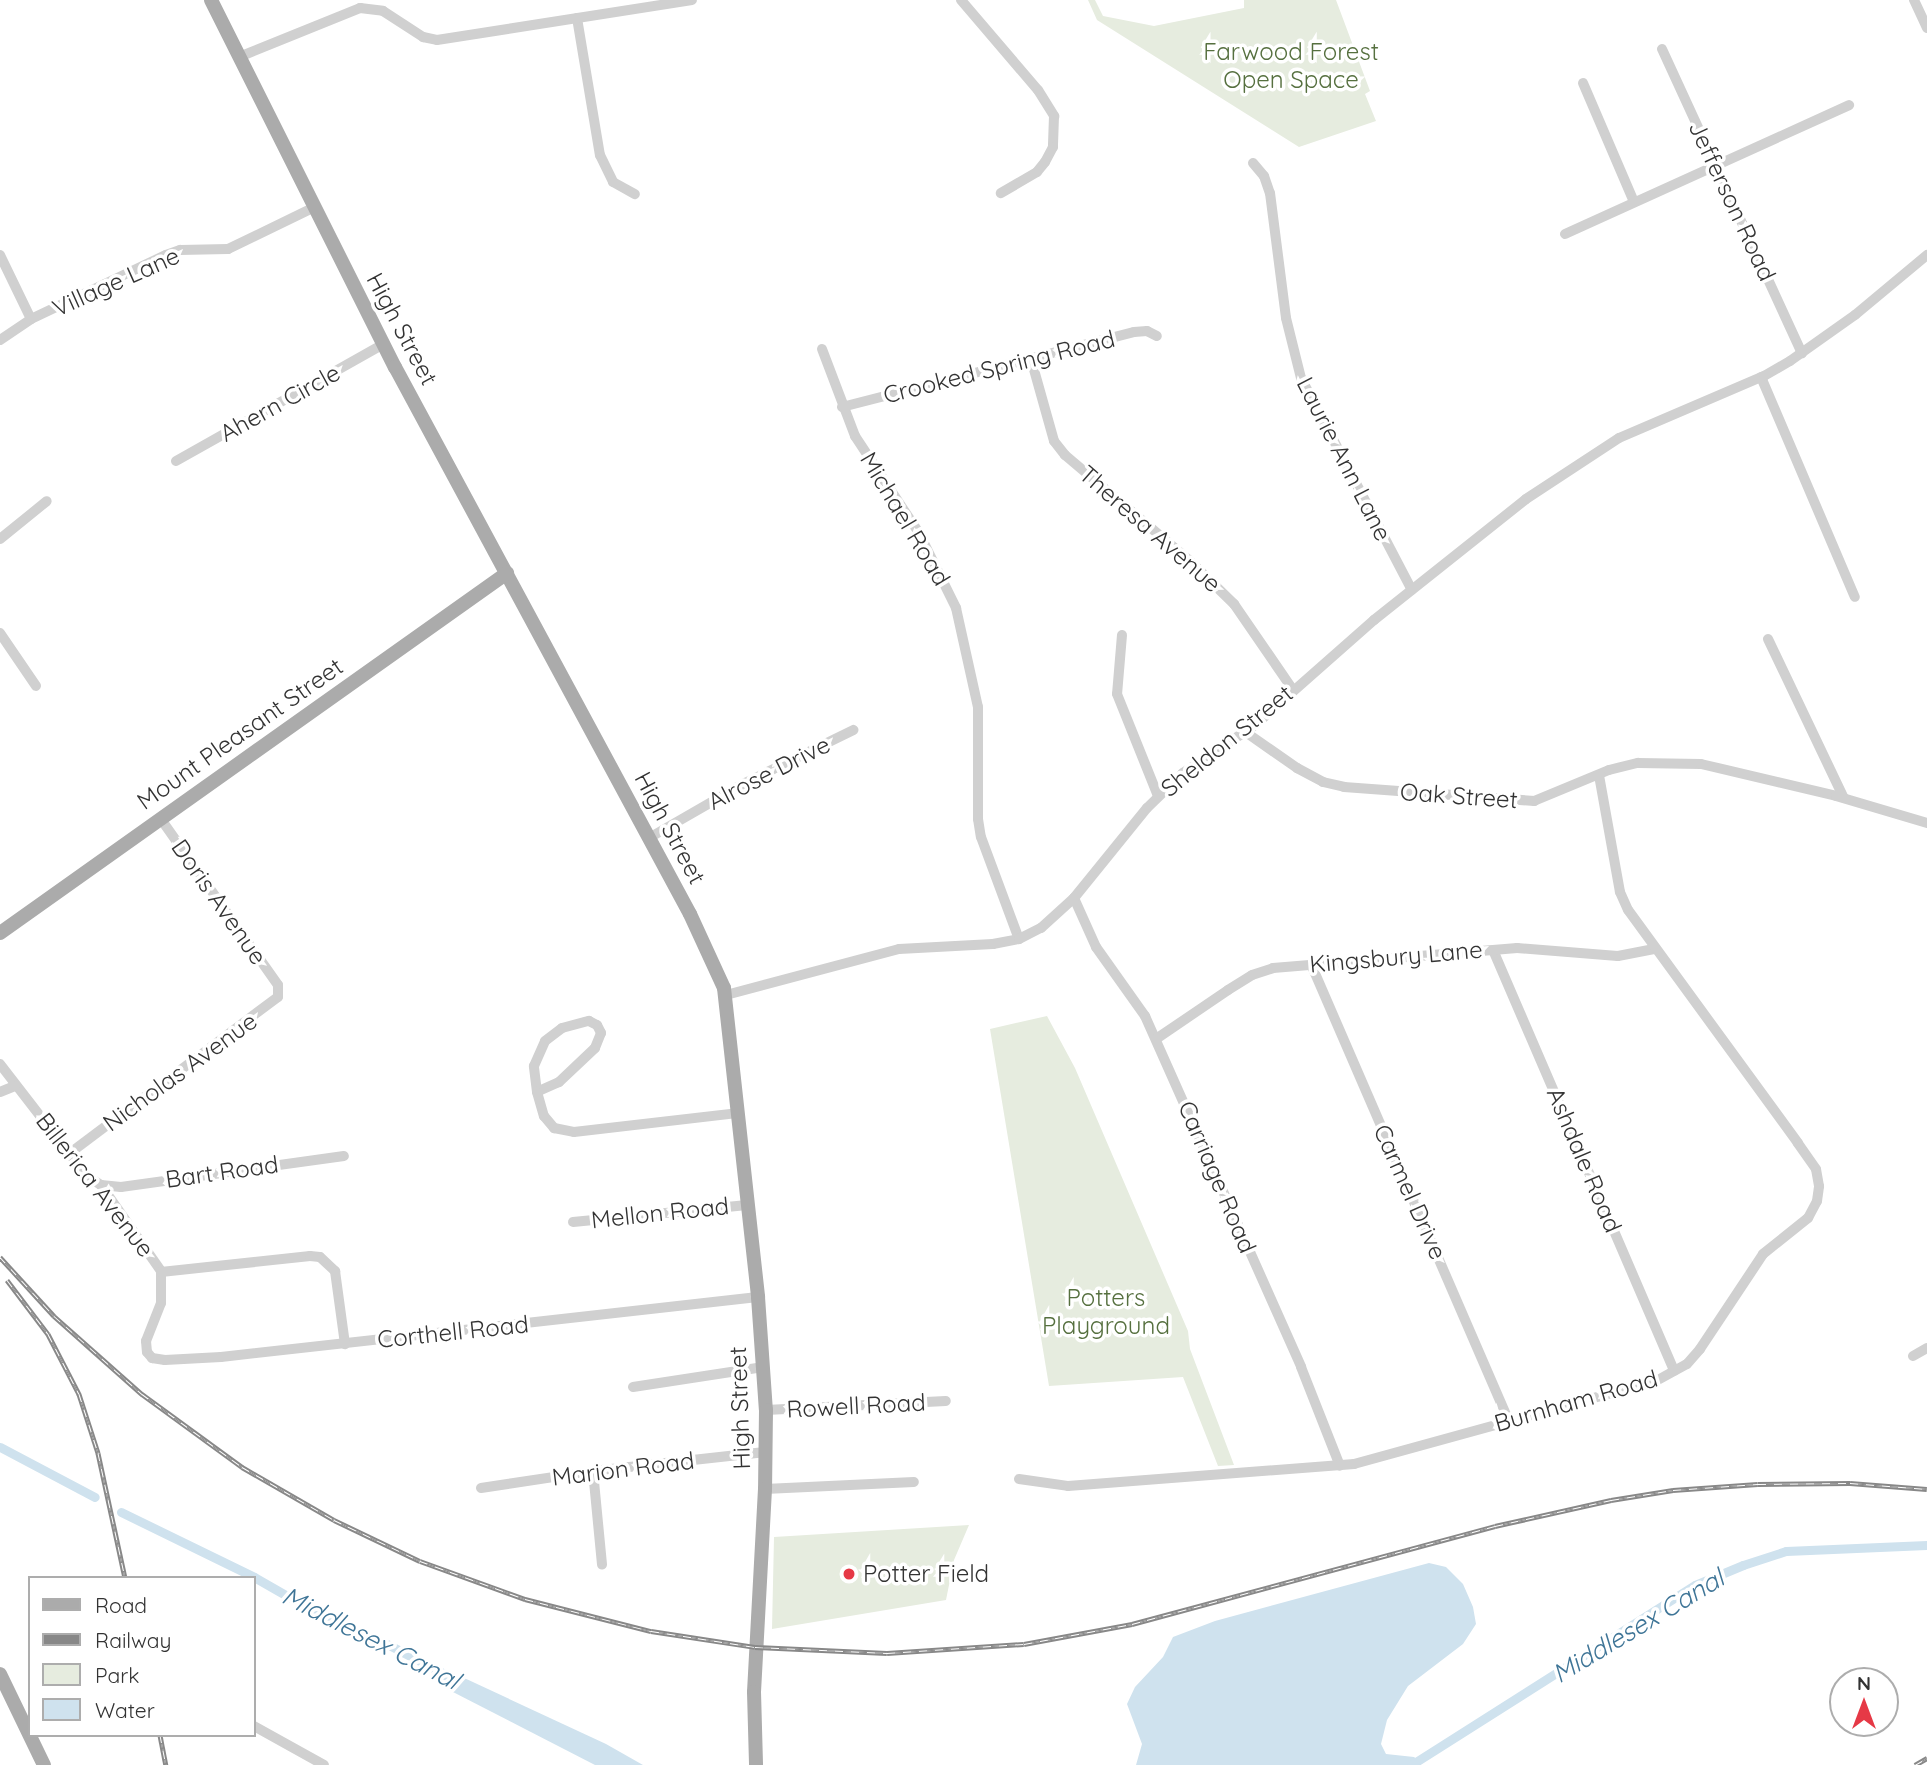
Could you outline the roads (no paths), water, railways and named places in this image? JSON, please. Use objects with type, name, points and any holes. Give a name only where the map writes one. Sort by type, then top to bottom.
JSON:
[{"type":"main road","name":"High Street","points":[[211,0],[383,344],[705,942],[726,995],[758,1297],[766,1410],[765,1489],[754,1676],[756,1765]]},
{"type":"main road","name":"Mount Pleasant Street","points":[[0,933],[507,573]]},
{"type":"main road","points":[[0,1674],[28,1732]]},
{"type":"main road","points":[[30,1737],[44,1765]]},
{"type":"street","points":[[239,57],[360,8],[383,11],[423,37],[438,40],[692,0]]},
{"type":"street","points":[[961,0],[1038,90],[1054,116],[1053,147],[1045,162],[1037,172],[1001,193]]},
{"type":"street","points":[[1914,0],[1927,28]]},
{"type":"street","points":[[578,18],[600,155],[613,183],[635,194]]},
{"type":"street","name":"Jefferson Road","points":[[1662,49],[1802,353]]},
{"type":"street","points":[[1583,83],[1634,202]]},
{"type":"street","points":[[1565,234],[1849,105]]},
{"type":"street","name":"Laurie Ann Lane","points":[[1254,163],[1264,176],[1270,193],[1286,318],[1301,378],[1412,590]]},
{"type":"street","name":"Village Lane","points":[[0,340],[30,319],[166,255],[180,250],[228,249],[313,208]]},
{"type":"street","points":[[0,255],[30,319]]},
{"type":"street","name":"Sheldon Street","points":[[726,995],[899,949],[993,944],[1019,939],[1041,928],[1074,898],[1158,796],[1192,766],[1244,732],[1412,590],[1526,499],[1624,435],[1761,377],[1802,353],[1855,315],[1927,255]]},
{"type":"street","name":"Crooked Spring Road","points":[[842,407],[1141,331],[1157,335]]},
{"type":"street","name":"Ahern Circle","points":[[176,461],[383,344]]},
{"type":"street","name":"Michael Road","points":[[822,349],[855,436],[932,556],[956,608],[978,707],[979,828],[984,850],[1019,939]]},
{"type":"street","name":"Theresa Avenue","points":[[1031,359],[1049,426],[1060,448],[1190,561],[1234,604],[1293,690]]},
{"type":"street","points":[[1761,377],[1855,597]]},
{"type":"street","points":[[0,539],[47,501]]},
{"type":"street","points":[[0,634],[36,686]]},
{"type":"street","points":[[1122,635],[1116,684],[1119,702],[1158,796]]},
{"type":"street","points":[[1768,639],[1844,798]]},
{"type":"street","name":"Alrose Drive","points":[[649,838],[743,784],[853,730]]},
{"type":"street","name":"Oak Street","points":[[1244,732],[1306,773],[1323,782],[1344,787],[1534,801],[1638,763],[1701,764],[1844,798],[1927,823]]},
{"type":"street","name":"Burnham Road","points":[[1019,1479],[1068,1486],[1340,1466],[1656,1381],[1687,1364],[1700,1349],[1763,1254],[1808,1218],[1817,1201],[1819,1186],[1816,1169],[1628,910],[1620,892],[1600,775]]},
{"type":"street","name":"Doris Avenue","points":[[160,818],[278,985]]},
{"type":"street","name":"Carriage Road","points":[[1074,898],[1096,947],[1145,1016],[1156,1039],[1301,1367],[1340,1466]]},
{"type":"street","name":"Kingsbury Lane","points":[[1156,1039],[1252,975],[1273,968],[1493,950],[1544,948],[1618,956],[1655,949]]},
{"type":"street","name":"Ashdale Road","points":[[1493,950],[1674,1371]]},
{"type":"street","name":"Carmel Drive","points":[[1311,964],[1509,1421]]},
{"type":"street","name":"Nicholas Avenue","points":[[70,1153],[276,1001],[278,985]]},
{"type":"street","points":[[537,1092],[554,1086],[590,1054],[600,1037],[597,1025],[589,1021],[562,1028],[545,1041],[534,1066],[537,1092],[549,1123],[566,1132],[737,1113]]},
{"type":"street","name":"Billerica Avenue","points":[[0,1064],[91,1179],[101,1185],[161,1272],[161,1303],[146,1341],[148,1355]]},
{"type":"street","points":[[0,1092],[15,1086]]},
{"type":"street","name":"Bart Road","points":[[101,1185],[121,1187],[344,1156]]},
{"type":"street","name":"Mellon Road","points":[[573,1222],[747,1205]]},
{"type":"street","points":[[161,1272],[310,1256],[325,1259],[335,1271],[345,1343]]},
{"type":"street","name":"Corthell Road","points":[[148,1355],[165,1360],[221,1357],[758,1297]]},
{"type":"street","points":[[1913,1356],[1927,1348]]},
{"type":"street","points":[[633,1387],[763,1367]]},
{"type":"street","name":"Rowell Road","points":[[766,1410],[946,1401]]},
{"type":"street","name":"Marion Road","points":[[481,1488],[593,1471],[766,1452]]},
{"type":"street","points":[[593,1471],[602,1565]]},
{"type":"street","points":[[765,1489],[914,1482]]},
{"type":"street","points":[[256,1727],[324,1765]]},
{"type":"water","points":[[1429,1563],[1446,1567],[1463,1584],[1473,1607],[1476,1624],[1463,1644],[1408,1686],[1387,1720],[1381,1744],[1386,1754],[1414,1757],[1418,1760],[1416,1765],[1136,1765],[1142,1744],[1127,1704],[1135,1687],[1163,1657],[1173,1637],[1215,1621]]},
{"type":"water","name":"Middlesex Canal","points":[[447,1670],[606,1744],[643,1765],[595,1765],[451,1691],[441,1683]]},
{"type":"waterway","name":"Middlesex Canal","points":[[0,1447],[95,1497]]},
{"type":"waterway","name":"Middlesex Canal","points":[[121,1512],[252,1576]]},
{"type":"waterway","name":"Middlesex Canal","points":[[1411,1765],[1695,1585],[1786,1551],[1927,1545]]},
{"type":"waterway","name":"Middlesex Canal","points":[[256,1578],[322,1616],[389,1645],[454,1679]]},
{"type":"railway","points":[[0,1257],[54,1316],[142,1394],[242,1467],[334,1520],[420,1561],[525,1599],[651,1631],[755,1647],[887,1653],[1024,1644],[1132,1624],[1495,1526],[1611,1500],[1673,1490],[1758,1484],[1850,1483],[1927,1489]]},
{"type":"railway","points":[[7,1280],[48,1334],[79,1394],[98,1453],[125,1576]]},
{"type":"railway","points":[[160,1737],[166,1765]]},
{"type":"railway","points":[[1915,1765],[1927,1758]]},
{"type":"place","name":"Potter Field","points":[[849,1574]]},
{"type":"park label","name":"Farwood Forest Open Space","points":[[1291,66]]},
{"type":"park label","name":"Potters Playground","points":[[1106,1312]]}]
